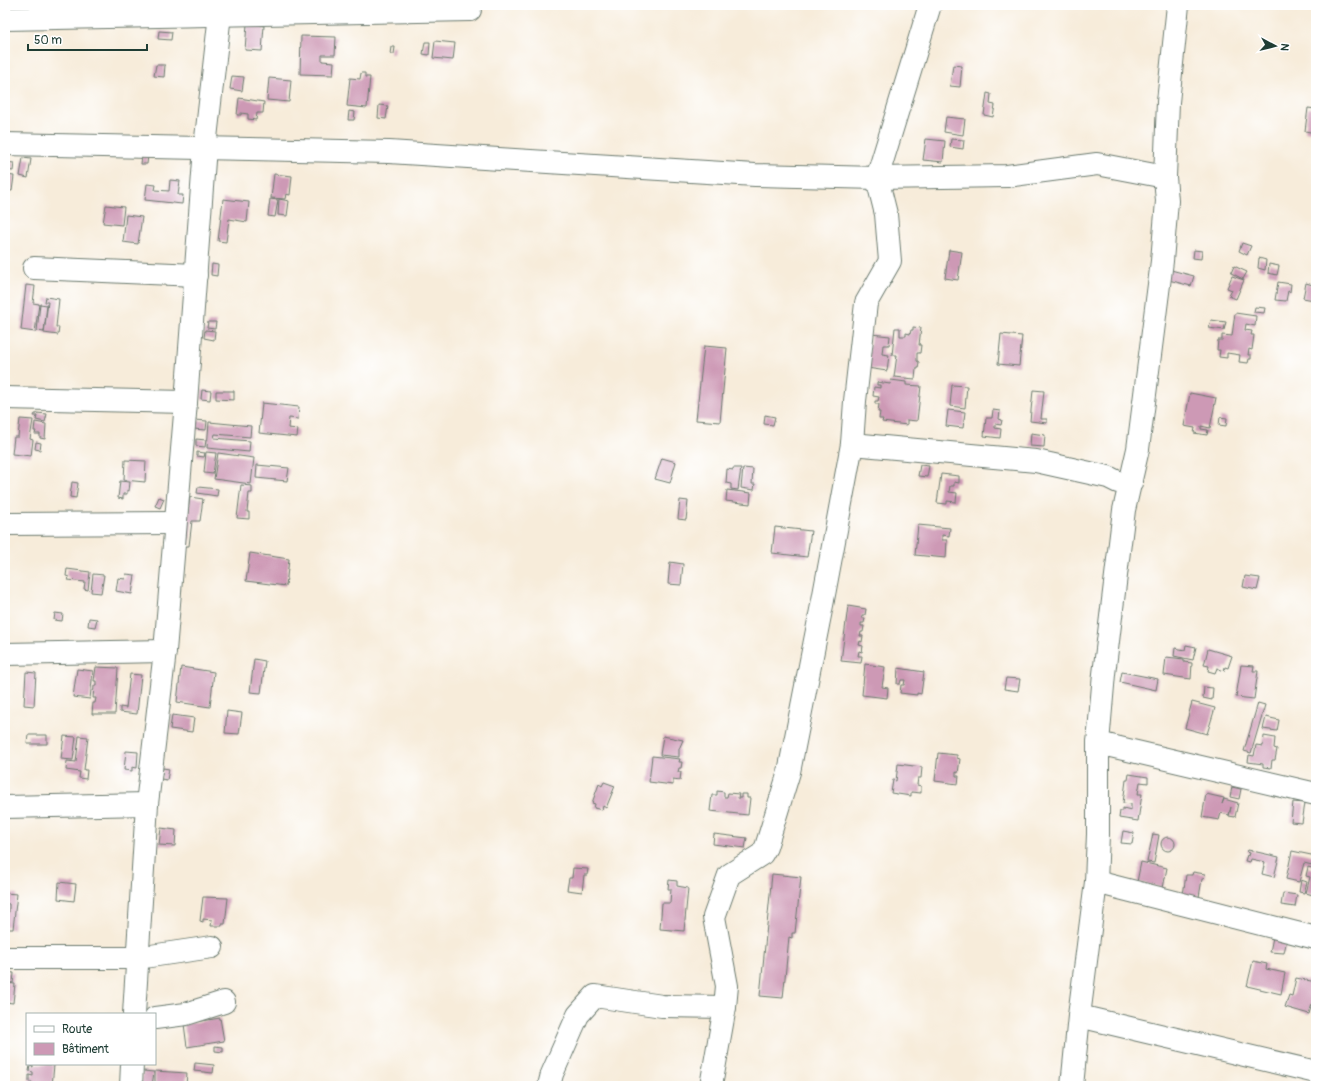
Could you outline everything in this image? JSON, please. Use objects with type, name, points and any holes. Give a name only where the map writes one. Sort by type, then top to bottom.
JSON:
[{"type":"street","points":[[711,1086],[725,1007],[727,986],[714,917],[729,875],[762,854],[766,847],[789,772],[822,608],[852,444],[855,401],[866,303],[890,261],[886,214],[877,178],[930,5]]},
{"type":"street","points":[[1072,1086],[1079,1016],[1096,882],[1098,834],[1098,743],[1104,674],[1123,518],[1138,449],[1162,261],[1167,201],[1165,177],[1168,102],[1178,5]]},
{"type":"street","points":[[5,20],[221,10],[470,10]]},
{"type":"street","points":[[134,1013],[147,804],[165,651],[196,276],[205,147],[221,10]]},
{"type":"street","points":[[5,144],[388,152],[747,174],[877,178],[1007,176],[1097,164],[1165,177]]},
{"type":"street","points":[[34,268],[196,276]]},
{"type":"street","points":[[5,398],[186,402]]},
{"type":"street","points":[[852,444],[1036,461],[1108,477],[1118,482],[1131,483]]},
{"type":"street","points":[[5,524],[175,523]]},
{"type":"street","points":[[5,654],[165,651]]},
{"type":"street","points":[[1098,743],[1316,794]]},
{"type":"street","points":[[5,807],[147,804]]},
{"type":"street","points":[[1096,882],[1316,938]]},
{"type":"street","points":[[5,958],[137,958],[212,947]]},
{"type":"street","points":[[549,1086],[552,1074],[578,1015],[595,996],[662,1006],[725,1007]]},
{"type":"street","points":[[156,1018],[186,1014],[224,1002]]},
{"type":"street","points":[[1079,1016],[1316,1072]]},
{"type":"street","points":[[131,1086],[132,1065]]},
{"type":"building","points":[[247,24],[264,26],[262,51],[245,50]]},
{"type":"building","points":[[159,31],[172,32],[171,40],[158,39]]},
{"type":"building","points":[[301,36],[336,37],[335,55],[322,55],[322,61],[334,62],[333,75],[300,74]]},
{"type":"building","points":[[435,41],[455,43],[453,60],[433,58]]},
{"type":"building","points":[[425,42],[430,42],[429,55],[423,54]]},
{"type":"building","points":[[391,47],[395,47],[394,54],[390,54]]},
{"type":"building","points":[[156,65],[165,65],[164,77],[154,76]]},
{"type":"building","points":[[953,65],[962,66],[960,87],[950,86]]},
{"type":"building","points":[[361,73],[365,73],[365,77],[370,77],[367,108],[347,106],[350,78],[360,79]]},
{"type":"building","points":[[232,76],[244,77],[242,91],[230,89]]},
{"type":"building","points":[[269,78],[291,80],[289,102],[267,100]]},
{"type":"building","points":[[987,93],[991,94],[990,104],[995,105],[993,117],[984,115]]},
{"type":"building","points":[[239,98],[264,102],[263,113],[257,113],[256,120],[248,119],[248,114],[241,113],[241,115],[237,115]]},
{"type":"building","points":[[379,105],[388,106],[386,119],[378,118]]},
{"type":"building","points":[[1308,108],[1316,109],[1316,133],[1305,131]]},
{"type":"building","points":[[349,111],[355,112],[354,120],[348,120]]},
{"type":"building","points":[[946,117],[965,119],[963,135],[944,132]]},
{"type":"building","points":[[926,139],[945,141],[943,162],[923,160]]},
{"type":"building","points":[[951,139],[964,140],[963,149],[950,147]]},
{"type":"building","points":[[142,156],[148,156],[147,164],[141,164]]},
{"type":"building","points":[[23,158],[31,159],[28,178],[20,176]]},
{"type":"building","points":[[5,162],[14,163],[13,171],[5,170]]},
{"type":"building","points":[[274,174],[292,176],[290,195],[286,194],[285,199],[271,198]]},
{"type":"building","points":[[5,175],[14,176],[12,191],[5,190]]},
{"type":"building","points":[[170,180],[180,181],[178,195],[183,195],[182,204],[145,200],[147,184],[156,185],[155,190],[169,191]]},
{"type":"building","points":[[223,199],[249,202],[247,222],[229,219],[226,242],[218,241]]},
{"type":"building","points":[[270,199],[278,200],[275,217],[268,216]]},
{"type":"building","points":[[279,199],[289,201],[287,216],[278,215]]},
{"type":"building","points":[[106,205],[124,207],[122,225],[103,223]]},
{"type":"building","points":[[126,215],[142,217],[138,244],[123,242]]},
{"type":"building","points":[[1242,243],[1251,246],[1247,255],[1239,251]]},
{"type":"building","points":[[949,250],[962,252],[958,280],[945,278]]},
{"type":"building","points":[[1194,250],[1202,251],[1201,259],[1193,258]]},
{"type":"building","points":[[1259,258],[1266,260],[1265,270],[1258,268]]},
{"type":"building","points":[[212,264],[218,265],[217,276],[211,275]]},
{"type":"building","points":[[1269,264],[1279,266],[1277,275],[1268,273]]},
{"type":"building","points":[[1234,266],[1247,272],[1243,279],[1231,273]]},
{"type":"building","points":[[1167,269],[1194,276],[1191,286],[1165,279]]},
{"type":"building","points":[[1232,276],[1244,280],[1236,299],[1229,296],[1232,290],[1227,288]]},
{"type":"building","points":[[1278,282],[1291,284],[1290,292],[1288,291],[1286,301],[1275,300]]},
{"type":"building","points":[[1306,283],[1316,286],[1314,300],[1303,298]]},
{"type":"building","points":[[26,285],[35,286],[33,303],[39,304],[35,332],[21,330]]},
{"type":"building","points":[[46,297],[59,299],[56,327],[59,327],[58,335],[44,333],[48,302],[45,302]]},
{"type":"building","points":[[40,304],[47,305],[44,332],[37,331]]},
{"type":"building","points":[[1255,307],[1265,308],[1264,313],[1254,312]]},
{"type":"building","points":[[1235,313],[1256,316],[1255,326],[1246,324],[1245,330],[1252,331],[1251,335],[1254,335],[1252,350],[1249,349],[1248,355],[1251,355],[1251,359],[1249,359],[1248,363],[1239,362],[1240,355],[1227,353],[1227,358],[1219,357],[1220,350],[1217,350],[1218,340],[1222,340],[1222,335],[1232,336]]},
{"type":"building","points":[[1211,320],[1226,322],[1224,330],[1209,328]]},
{"type":"building","points":[[208,322],[216,322],[215,329],[207,328]]},
{"type":"building","points":[[913,327],[921,328],[919,345],[921,345],[920,353],[917,353],[917,361],[919,362],[918,369],[916,369],[915,379],[894,377],[897,355],[892,355],[895,328],[900,328],[900,336],[906,336],[906,333],[910,334]]},
{"type":"building","points":[[205,330],[215,331],[214,340],[204,338]]},
{"type":"building","points":[[871,334],[890,336],[889,345],[883,345],[882,354],[889,355],[887,371],[867,368]]},
{"type":"building","points":[[1001,334],[1022,336],[1019,366],[998,364]]},
{"type":"building","points":[[704,346],[727,348],[720,422],[696,420]]},
{"type":"building","points":[[891,380],[906,382],[906,385],[921,386],[917,421],[907,420],[907,425],[882,422],[883,419],[879,419],[879,404],[875,404],[875,401],[878,401],[879,397],[873,396],[874,387],[880,388],[880,385],[877,385],[877,382],[890,384]]},
{"type":"building","points":[[952,385],[967,386],[965,408],[950,406]]},
{"type":"building","points":[[202,390],[211,391],[210,400],[201,399]]},
{"type":"building","points":[[1033,390],[1044,391],[1041,419],[1047,419],[1047,423],[1030,421]]},
{"type":"building","points":[[216,391],[234,391],[234,400],[216,399]]},
{"type":"building","points":[[1190,393],[1216,398],[1210,428],[1201,426],[1201,429],[1208,430],[1207,435],[1194,433],[1195,428],[1184,426]]},
{"type":"building","points":[[262,403],[299,407],[298,419],[289,418],[288,428],[298,429],[297,437],[259,433]]},
{"type":"building","points":[[948,410],[965,412],[963,428],[946,426]]},
{"type":"building","points":[[993,410],[1000,411],[999,419],[1002,420],[1001,425],[995,424],[995,428],[1001,429],[1000,438],[984,436],[986,418],[992,418]]},
{"type":"building","points":[[37,413],[47,414],[45,422],[36,420],[37,416],[34,416]]},
{"type":"building","points":[[765,415],[775,417],[773,425],[764,424]]},
{"type":"building","points":[[1220,417],[1227,418],[1226,426],[1219,425]]},
{"type":"building","points":[[20,419],[33,420],[30,439],[33,440],[31,456],[12,454],[14,437],[18,437]]},
{"type":"building","points":[[194,420],[207,421],[206,430],[193,429]]},
{"type":"building","points":[[35,422],[46,424],[45,439],[40,438],[40,434],[35,434]]},
{"type":"building","points":[[209,422],[251,426],[250,437],[215,434],[214,438],[250,441],[249,452],[207,448]]},
{"type":"building","points":[[1031,433],[1045,435],[1044,447],[1030,446]]},
{"type":"building","points":[[196,439],[206,440],[205,447],[196,446]]},
{"type":"building","points":[[36,442],[41,443],[40,450],[35,449]]},
{"type":"building","points":[[197,452],[205,453],[204,457],[197,456]]},
{"type":"building","points":[[206,452],[216,453],[213,474],[204,473]]},
{"type":"building","points":[[218,453],[254,458],[251,484],[214,479]]},
{"type":"building","points":[[662,458],[676,462],[670,483],[655,479]]},
{"type":"building","points":[[125,460],[146,461],[145,482],[124,480]]},
{"type":"building","points":[[257,465],[289,468],[287,481],[256,478]]},
{"type":"building","points":[[920,465],[929,466],[927,477],[918,476]]},
{"type":"building","points":[[733,468],[741,468],[738,490],[731,489],[731,484],[726,483],[727,469],[733,470]]},
{"type":"building","points":[[743,468],[753,469],[752,484],[755,484],[754,490],[741,488]]},
{"type":"building","points":[[941,474],[959,476],[959,483],[954,482],[954,486],[950,486],[949,492],[957,493],[956,502],[947,501],[947,504],[937,503]]},
{"type":"building","points":[[120,481],[130,482],[129,491],[127,490],[127,494],[123,494],[123,499],[118,498]]},
{"type":"building","points":[[72,482],[78,483],[76,498],[70,497]]},
{"type":"building","points":[[241,485],[252,486],[252,493],[249,493],[247,512],[249,512],[249,519],[237,518]]},
{"type":"building","points":[[198,487],[218,489],[217,496],[197,493]]},
{"type":"building","points":[[727,490],[751,493],[750,504],[726,501]]},
{"type":"building","points":[[159,497],[164,499],[160,508],[155,506]]},
{"type":"building","points":[[190,497],[203,499],[200,521],[192,521],[189,546],[183,546]]},
{"type":"building","points":[[680,500],[688,501],[686,520],[678,519]]},
{"type":"building","points":[[918,525],[950,528],[949,536],[942,535],[942,540],[947,540],[946,558],[915,555]]},
{"type":"building","points":[[775,527],[811,531],[807,557],[772,553]]},
{"type":"building","points":[[250,553],[289,559],[286,586],[246,581]]},
{"type":"building","points":[[670,562],[683,564],[681,585],[668,584]]},
{"type":"building","points":[[67,569],[90,572],[88,590],[84,589],[85,582],[68,580],[69,577],[66,576]]},
{"type":"building","points":[[93,574],[104,575],[101,593],[91,592]]},
{"type":"building","points":[[126,574],[135,575],[132,594],[116,591],[118,578],[125,579]]},
{"type":"building","points":[[1245,576],[1260,578],[1257,590],[1243,587]]},
{"type":"building","points":[[848,606],[866,609],[865,615],[862,615],[862,618],[865,618],[864,623],[861,623],[861,626],[864,626],[863,632],[861,632],[860,636],[863,636],[862,642],[860,641],[859,645],[863,646],[862,652],[859,651],[858,656],[862,656],[861,663],[841,661]]},
{"type":"building","points":[[55,613],[63,614],[62,621],[54,620]]},
{"type":"building","points":[[89,618],[97,619],[95,627],[88,626]]},
{"type":"building","points":[[1186,645],[1196,647],[1193,660],[1174,656],[1175,648],[1185,650]]},
{"type":"building","points":[[1208,649],[1232,656],[1228,668],[1225,667],[1224,671],[1217,668],[1215,673],[1208,671],[1209,666],[1204,665]]},
{"type":"building","points":[[1166,657],[1184,659],[1184,662],[1192,663],[1191,679],[1164,675]]},
{"type":"building","points":[[254,659],[265,661],[261,693],[250,692]]},
{"type":"building","points":[[865,664],[885,667],[882,687],[888,688],[887,698],[862,695]]},
{"type":"building","points":[[1241,665],[1254,666],[1253,671],[1258,671],[1254,699],[1236,697]]},
{"type":"building","points":[[96,667],[118,668],[115,714],[92,714],[93,703],[95,703],[96,698],[93,698],[94,686],[96,686],[96,681],[94,681]]},
{"type":"building","points":[[181,667],[214,672],[210,707],[177,702]]},
{"type":"building","points":[[898,668],[924,672],[921,694],[900,693],[901,685],[904,685],[905,680],[901,680],[900,684],[897,684]]},
{"type":"building","points":[[77,669],[93,671],[90,699],[73,697]]},
{"type":"building","points":[[26,672],[36,673],[34,706],[24,705]]},
{"type":"building","points":[[1122,672],[1158,679],[1156,690],[1120,682]]},
{"type":"building","points":[[130,674],[141,675],[137,714],[120,712],[120,707],[126,708]]},
{"type":"building","points":[[1006,678],[1020,679],[1018,691],[1004,689]]},
{"type":"building","points":[[1204,687],[1213,688],[1212,700],[1203,698]]},
{"type":"building","points":[[1192,702],[1215,708],[1207,734],[1185,728]]},
{"type":"building","points":[[1258,703],[1265,705],[1251,753],[1244,751]]},
{"type":"building","points":[[227,711],[242,713],[239,734],[225,733]]},
{"type":"building","points":[[172,715],[194,718],[192,732],[170,729]]},
{"type":"building","points":[[1266,717],[1279,720],[1277,731],[1263,729]]},
{"type":"building","points":[[28,735],[47,735],[47,744],[27,744]]},
{"type":"building","points":[[64,736],[76,737],[73,760],[61,759]]},
{"type":"building","points":[[79,736],[88,737],[84,770],[87,770],[86,779],[79,778],[80,772],[66,770],[67,761],[76,762]]},
{"type":"building","points":[[663,736],[683,740],[679,749],[679,757],[660,755]]},
{"type":"building","points":[[1264,736],[1275,738],[1274,748],[1277,749],[1275,760],[1272,760],[1271,768],[1263,767],[1263,764],[1248,762],[1249,755],[1254,756],[1256,745],[1263,746]]},
{"type":"building","points":[[126,751],[138,752],[137,768],[132,767],[132,771],[124,770]]},
{"type":"building","points":[[938,753],[957,755],[957,758],[960,759],[958,773],[956,772],[956,776],[959,776],[958,784],[935,781]]},
{"type":"building","points":[[652,756],[680,759],[679,762],[682,762],[681,768],[679,768],[678,772],[681,772],[680,780],[673,779],[673,785],[649,782]]},
{"type":"building","points":[[898,764],[922,767],[921,778],[918,778],[917,785],[921,786],[921,793],[911,792],[911,796],[891,793],[893,780],[896,781]]},
{"type":"building","points":[[163,768],[169,769],[167,780],[161,779]]},
{"type":"building","points":[[1129,774],[1148,777],[1148,783],[1140,782],[1138,794],[1142,794],[1138,821],[1119,818],[1120,811],[1123,811],[1123,808],[1131,810],[1131,804],[1123,803],[1126,780],[1128,780]]},
{"type":"building","points":[[604,782],[615,786],[606,808],[603,806],[602,810],[594,808],[595,804],[592,803],[599,784],[602,786]]},
{"type":"building","points":[[1232,787],[1241,789],[1239,799],[1230,797]]},
{"type":"building","points":[[717,791],[724,792],[724,797],[727,797],[728,793],[739,794],[738,798],[741,798],[741,794],[747,794],[747,798],[750,798],[748,815],[710,811],[712,795],[717,795]]},
{"type":"building","points":[[1206,794],[1224,798],[1222,804],[1224,799],[1238,803],[1235,817],[1229,816],[1231,807],[1229,815],[1221,813],[1219,820],[1202,817]]},
{"type":"building","points":[[1293,802],[1305,803],[1302,823],[1291,822]]},
{"type":"building","points":[[161,828],[176,830],[175,846],[159,845]]},
{"type":"building","points":[[1123,831],[1134,833],[1132,844],[1121,843]]},
{"type":"building","points":[[714,834],[747,838],[745,848],[713,844]]},
{"type":"building","points":[[1153,834],[1159,835],[1154,863],[1147,862]]},
{"type":"building","points":[[1168,837],[1173,839],[1175,844],[1173,849],[1168,851],[1163,849],[1161,844],[1163,839]]},
{"type":"building","points":[[1248,850],[1279,857],[1274,877],[1262,874],[1265,862],[1251,859],[1250,862],[1245,861],[1247,855],[1249,856],[1250,853],[1247,852]]},
{"type":"building","points":[[1292,851],[1316,856],[1316,866],[1304,863],[1299,882],[1286,879]]},
{"type":"building","points":[[1141,862],[1167,868],[1163,888],[1137,882]]},
{"type":"building","points":[[1308,867],[1316,869],[1316,896],[1306,893],[1310,877],[1306,876]]},
{"type":"building","points":[[573,868],[588,869],[587,875],[584,875],[582,892],[567,890],[569,878],[572,878]]},
{"type":"building","points":[[1193,872],[1205,874],[1204,879],[1202,879],[1199,897],[1183,895],[1186,875],[1192,875]]},
{"type":"building","points":[[772,874],[801,877],[795,933],[792,933],[792,938],[789,937],[783,998],[760,996]]},
{"type":"building","points":[[669,880],[677,881],[677,886],[688,888],[684,931],[660,929],[662,903],[670,903],[671,889],[668,889]]},
{"type":"building","points":[[1301,880],[1307,882],[1304,893],[1299,892]]},
{"type":"building","points":[[59,882],[76,884],[74,901],[58,899]]},
{"type":"building","points":[[5,893],[17,894],[13,929],[8,929],[9,926],[5,926],[5,912],[9,912],[9,904],[5,903]]},
{"type":"building","points":[[1283,893],[1297,895],[1295,907],[1281,905]]},
{"type":"building","points":[[203,897],[228,898],[225,924],[222,924],[222,926],[211,926],[212,920],[203,919],[203,922],[200,921]]},
{"type":"building","points":[[1273,937],[1287,939],[1284,953],[1270,952]]},
{"type":"building","points":[[1253,961],[1267,964],[1266,969],[1285,973],[1281,994],[1247,986]]},
{"type":"building","points":[[5,972],[14,973],[13,983],[5,982]]},
{"type":"building","points":[[1296,978],[1316,982],[1316,998],[1314,1005],[1312,1004],[1309,1014],[1285,1007],[1289,995],[1292,996]]},
{"type":"building","points":[[5,983],[15,984],[13,1003],[5,1002]]},
{"type":"building","points":[[220,1018],[224,1041],[187,1047],[184,1024]]},
{"type":"building","points":[[215,1046],[223,1047],[223,1052],[215,1051]]},
{"type":"building","points":[[195,1063],[214,1065],[213,1073],[194,1071]]},
{"type":"building","points":[[33,1065],[54,1065],[52,1086],[31,1086],[32,1082],[29,1082],[29,1075],[33,1076],[33,1072],[29,1071],[30,1066],[33,1067]]},
{"type":"building","points":[[143,1071],[154,1072],[152,1086],[141,1086]]},
{"type":"building","points":[[155,1071],[187,1073],[186,1086],[155,1086]]}]
